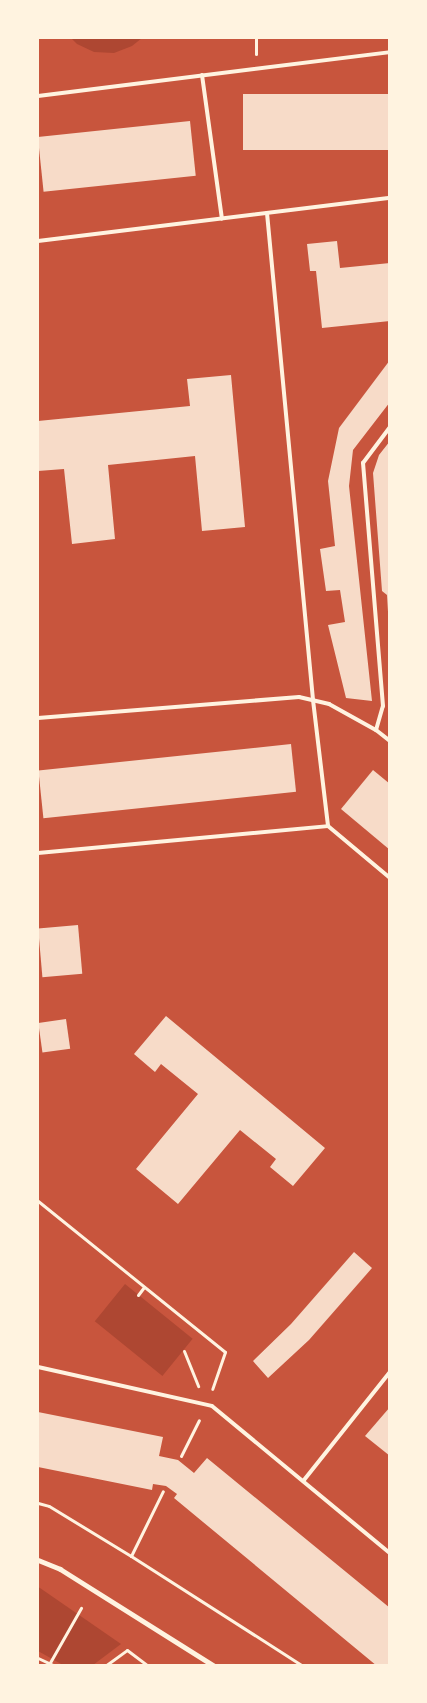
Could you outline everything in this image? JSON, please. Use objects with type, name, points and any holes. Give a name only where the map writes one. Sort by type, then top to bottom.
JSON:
[{"type":"street","points":[[38,1560],[60,1569],[214,1666]]},
{"type":"lane","points":[[38,96],[390,52]]},
{"type":"lane","points":[[202,75],[222,219]]},
{"type":"lane","points":[[38,241],[390,198]]},
{"type":"lane","points":[[267,213],[313,700],[328,826],[390,878]]},
{"type":"lane","points":[[376,730],[383,706],[363,463],[390,427]]},
{"type":"lane","points":[[38,718],[299,697],[329,704],[376,730],[390,741]]},
{"type":"lane","points":[[38,853],[328,826]]},
{"type":"lane","points":[[38,1367],[212,1406],[304,1480],[390,1553]]},
{"type":"lane","points":[[304,1480],[390,1372]]},
{"type":"path","points":[[38,1201],[225,1352],[206,1405],[181,1456]]},
{"type":"path","points":[[138,1295],[144,1287]]},
{"type":"path","points":[[184,1351],[206,1405]]},
{"type":"path","points":[[131,1556],[163,1491]]},
{"type":"path","points":[[38,1503],[49,1506],[131,1556],[303,1666]]},
{"type":"path","points":[[49,1664],[81,1608]]},
{"type":"path","points":[[104,1666],[127,1650],[148,1666]]},
{"type":"path","points":[[38,1658],[55,1666]]},
{"type":"shaded area","points":[[71,38],[142,38],[132,46],[114,53],[94,52],[77,44]]},
{"type":"shaded area","points":[[125,1284],[193,1339],[162,1376],[95,1321]]},
{"type":"shaded area","points":[[38,1587],[121,1644],[93,1665],[63,1665],[38,1651]]},
{"type":"building","points":[[243,94],[390,94],[390,150],[243,150]]},
{"type":"building","points":[[190,121],[196,176],[44,192],[38,137]]},
{"type":"building","points":[[337,241],[340,268],[390,263],[390,321],[322,328],[316,271],[310,271],[307,244]]},
{"type":"building","points":[[390,360],[390,402],[353,450],[349,486],[372,701],[346,698],[328,625],[345,622],[340,590],[326,591],[320,549],[335,546],[328,481],[339,428]]},
{"type":"building","points":[[231,375],[245,527],[202,531],[195,456],[108,465],[115,539],[72,544],[64,469],[38,471],[38,421],[190,406],[187,379]]},
{"type":"building","points":[[390,441],[390,612],[388,612],[387,595],[382,591],[373,473],[379,455]]},
{"type":"building","points":[[291,744],[296,792],[43,818],[38,771]]},
{"type":"building","points":[[373,770],[390,784],[390,850],[341,809]]},
{"type":"building","points":[[78,925],[82,974],[42,977],[38,928]]},
{"type":"building","points":[[166,1016],[325,1148],[293,1186],[270,1167],[276,1159],[240,1130],[178,1204],[136,1169],[198,1094],[161,1064],[155,1072],[134,1054]]},
{"type":"building","points":[[66,1019],[70,1049],[42,1053],[38,1023]]},
{"type":"building","points":[[354,1252],[372,1268],[309,1340],[268,1378],[253,1361],[291,1324]]},
{"type":"building","points":[[390,1407],[390,1456],[365,1436]]},
{"type":"building","points":[[38,1412],[163,1437],[159,1456],[178,1460],[194,1473],[207,1458],[390,1608],[390,1666],[377,1666],[174,1498],[177,1494],[166,1486],[153,1484],[152,1490],[38,1467]]}]
